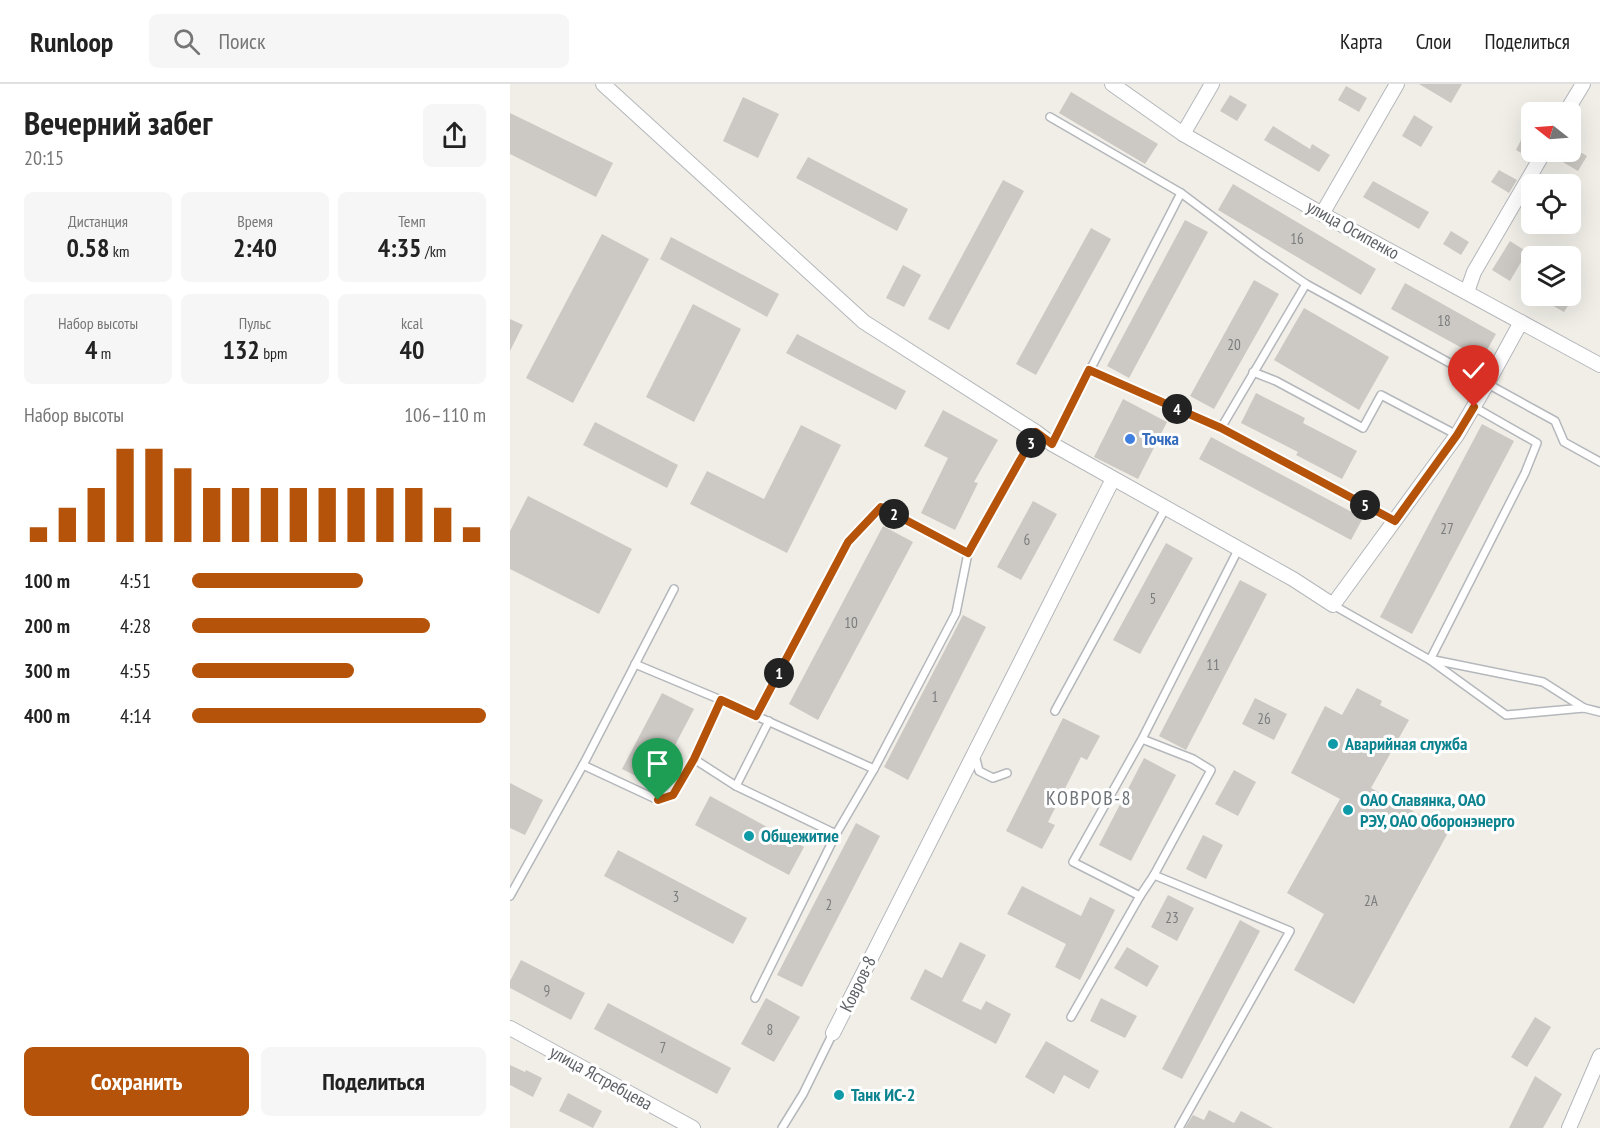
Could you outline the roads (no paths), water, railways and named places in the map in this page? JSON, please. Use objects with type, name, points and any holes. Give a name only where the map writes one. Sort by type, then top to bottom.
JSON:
[{"type":"street","points":[[603,84],[864,322],[1052,444],[1165,509],[1239,548],[1333,605],[1457,435],[1521,322]]},
{"type":"street","name":"улица Осипенко","points":[[1112,84],[1184,134],[1322,214],[1600,365]]},
{"type":"street","points":[[1184,134],[1212,84]]},
{"type":"street","points":[[1322,214],[1397,84]]},
{"type":"street","points":[[1572,102],[1583,84]]},
{"type":"street","points":[[1467,292],[1474,272],[1538,162]]},
{"type":"street","name":"Ковров-8","points":[[833,1033],[1113,479]]},
{"type":"street","name":"улица Ястребцева","points":[[510,1028],[693,1128]]},
{"type":"street","points":[[1569,1128],[1595,1084],[1600,1056]]},
{"type":"lane","points":[[1050,117],[1181,193],[1306,284],[1555,421],[1564,442],[1600,462]]},
{"type":"lane","points":[[1052,444],[1181,193]]},
{"type":"lane","points":[[1221,428],[1306,284]]},
{"type":"lane","points":[[1089,370],[1221,428],[1395,521]]},
{"type":"lane","points":[[1252,372],[1276,381],[1363,428],[1381,396],[1457,435]]},
{"type":"lane","points":[[1430,660],[1525,473],[1537,443],[1474,407]]},
{"type":"lane","points":[[755,998],[836,834],[874,769],[956,613],[968,553],[1036,432]]},
{"type":"lane","points":[[756,716],[848,542],[881,507],[968,553]]},
{"type":"lane","points":[[1055,711],[1165,509]]},
{"type":"lane","points":[[1140,896],[1073,862],[1142,739],[1239,548]]},
{"type":"lane","points":[[510,896],[583,765],[674,589]]},
{"type":"lane","points":[[1333,605],[1430,660],[1506,715],[1584,708]]},
{"type":"lane","points":[[1430,660],[1543,682],[1584,708],[1600,712]]},
{"type":"lane","points":[[635,664],[874,769]]},
{"type":"lane","points":[[583,765],[658,800],[673,795],[694,759],[721,700]]},
{"type":"lane","points":[[736,786],[769,722]]},
{"type":"lane","points":[[1071,1017],[1154,875],[1211,770],[1193,759],[1142,739]]},
{"type":"lane","points":[[975,753],[979,771],[993,778],[1008,773]]},
{"type":"lane","points":[[694,759],[736,786],[836,834]]},
{"type":"lane","points":[[1154,875],[1290,931],[1179,1128]]},
{"type":"lane","points":[[782,1128],[803,1094],[833,1033]]},
{"type":"place","name":"Точка","points":[[1130,439]]},
{"type":"place","name":"Аварийная служба","points":[[1333,744]]},
{"type":"place","name":"ОАО Славянка, ОАО РЭУ, ОАО Оборонэнерго","points":[[1348,810]]},
{"type":"place","name":"Общежитие","points":[[749,836]]},
{"type":"place","name":"Танк ИС-2","points":[[839,1095]]},
{"type":"district","name":"КОВРОВ-8","points":[[1089,798]]}]
